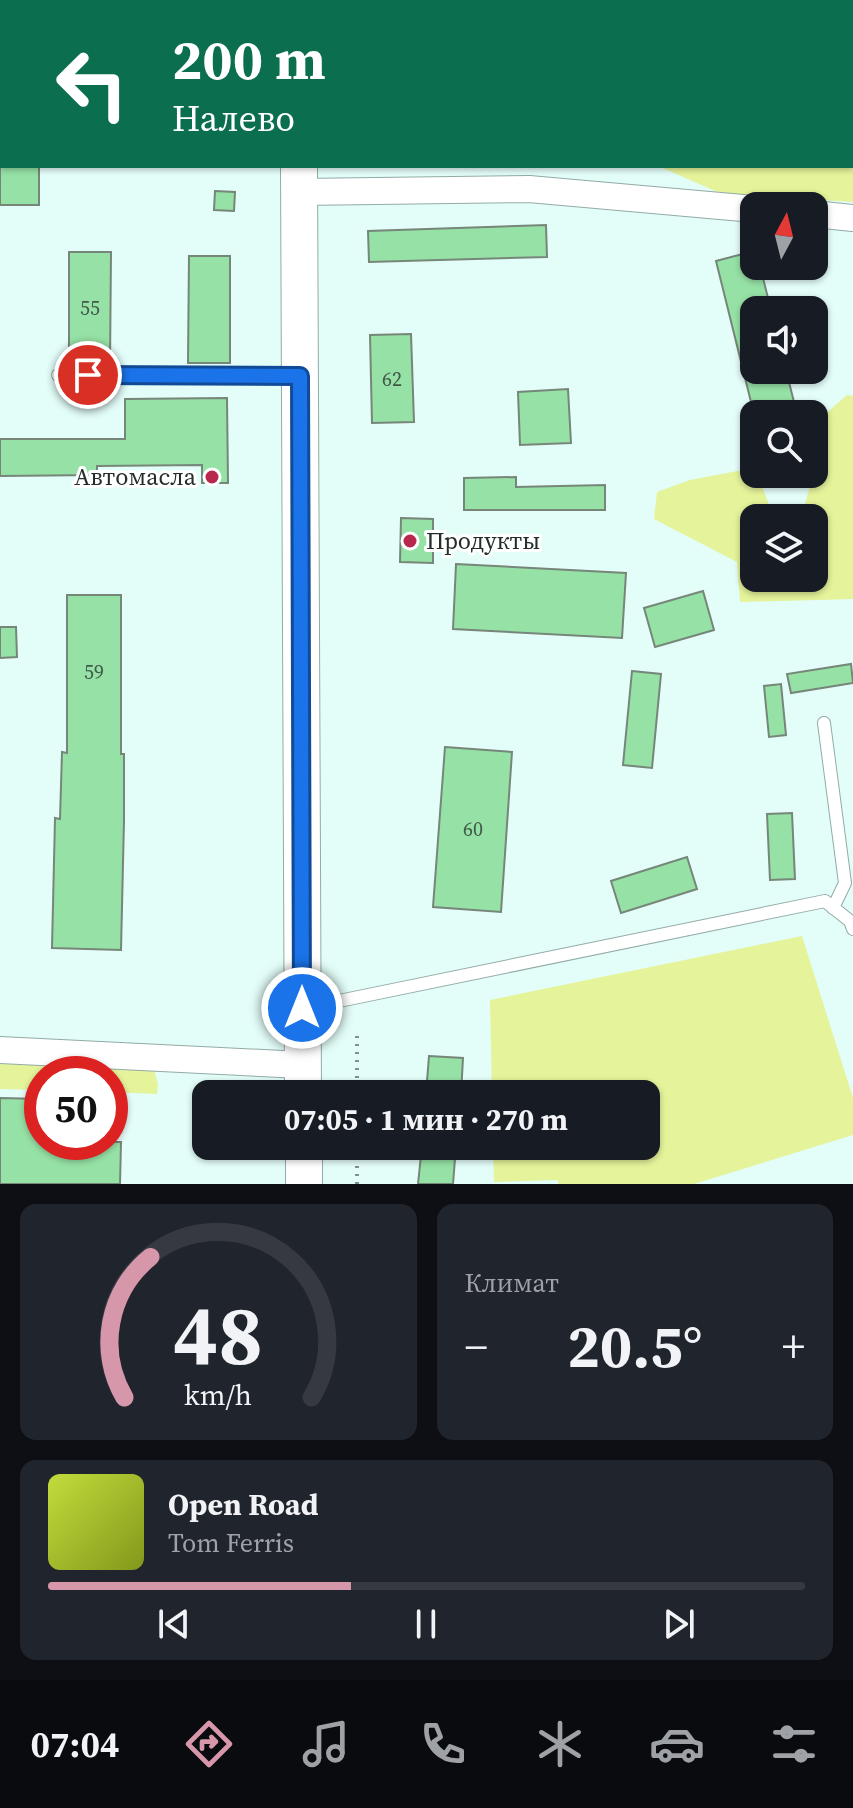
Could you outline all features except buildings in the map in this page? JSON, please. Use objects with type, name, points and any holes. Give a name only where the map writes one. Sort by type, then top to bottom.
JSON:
[{"type":"main road","points":[[299,179],[302,1080]]},
{"type":"main road","points":[[304,1160],[304,1184]]},
{"type":"street","points":[[299,179],[529,189],[740,208]]},
{"type":"street","points":[[828,215],[853,218]]},
{"type":"street","points":[[0,1050],[302,1080]]},
{"type":"lane","points":[[58,375],[300,376]]},
{"type":"lane","points":[[824,723],[845,883],[833,908]]},
{"type":"lane","points":[[302,1008],[825,901],[850,921],[853,929]]},
{"type":"path","points":[[357,1034],[357,1080]]},
{"type":"path","points":[[357,1160],[357,1184]]},
{"type":"green space","points":[[663,168],[853,168],[853,202],[828,200],[828,192],[740,192],[740,195],[722,194]]},
{"type":"green space","points":[[847,395],[853,396],[853,599],[740,602],[737,562],[654,519],[657,492],[690,480],[740,471],[740,488],[762,488],[769,504],[740,504],[740,592],[828,592],[828,504],[805,504],[809,488],[828,488],[828,412]]},
{"type":"green space","points":[[802,936],[853,1098],[853,1135],[694,1184],[559,1184],[557,1180],[494,1182],[493,1160],[660,1160],[660,1080],[492,1080],[490,1000]]},
{"type":"green space","points":[[0,1062],[24,1063],[24,1090],[0,1089]]},
{"type":"green space","points":[[128,1066],[153,1067],[158,1084],[157,1094],[128,1093]]},
{"type":"place","name":"Автомасла","points":[[212,477]]},
{"type":"place","name":"Продукты","points":[[410,541]]},
{"type":"route","points":[[88,375],[300,376],[302,1008]]}]
